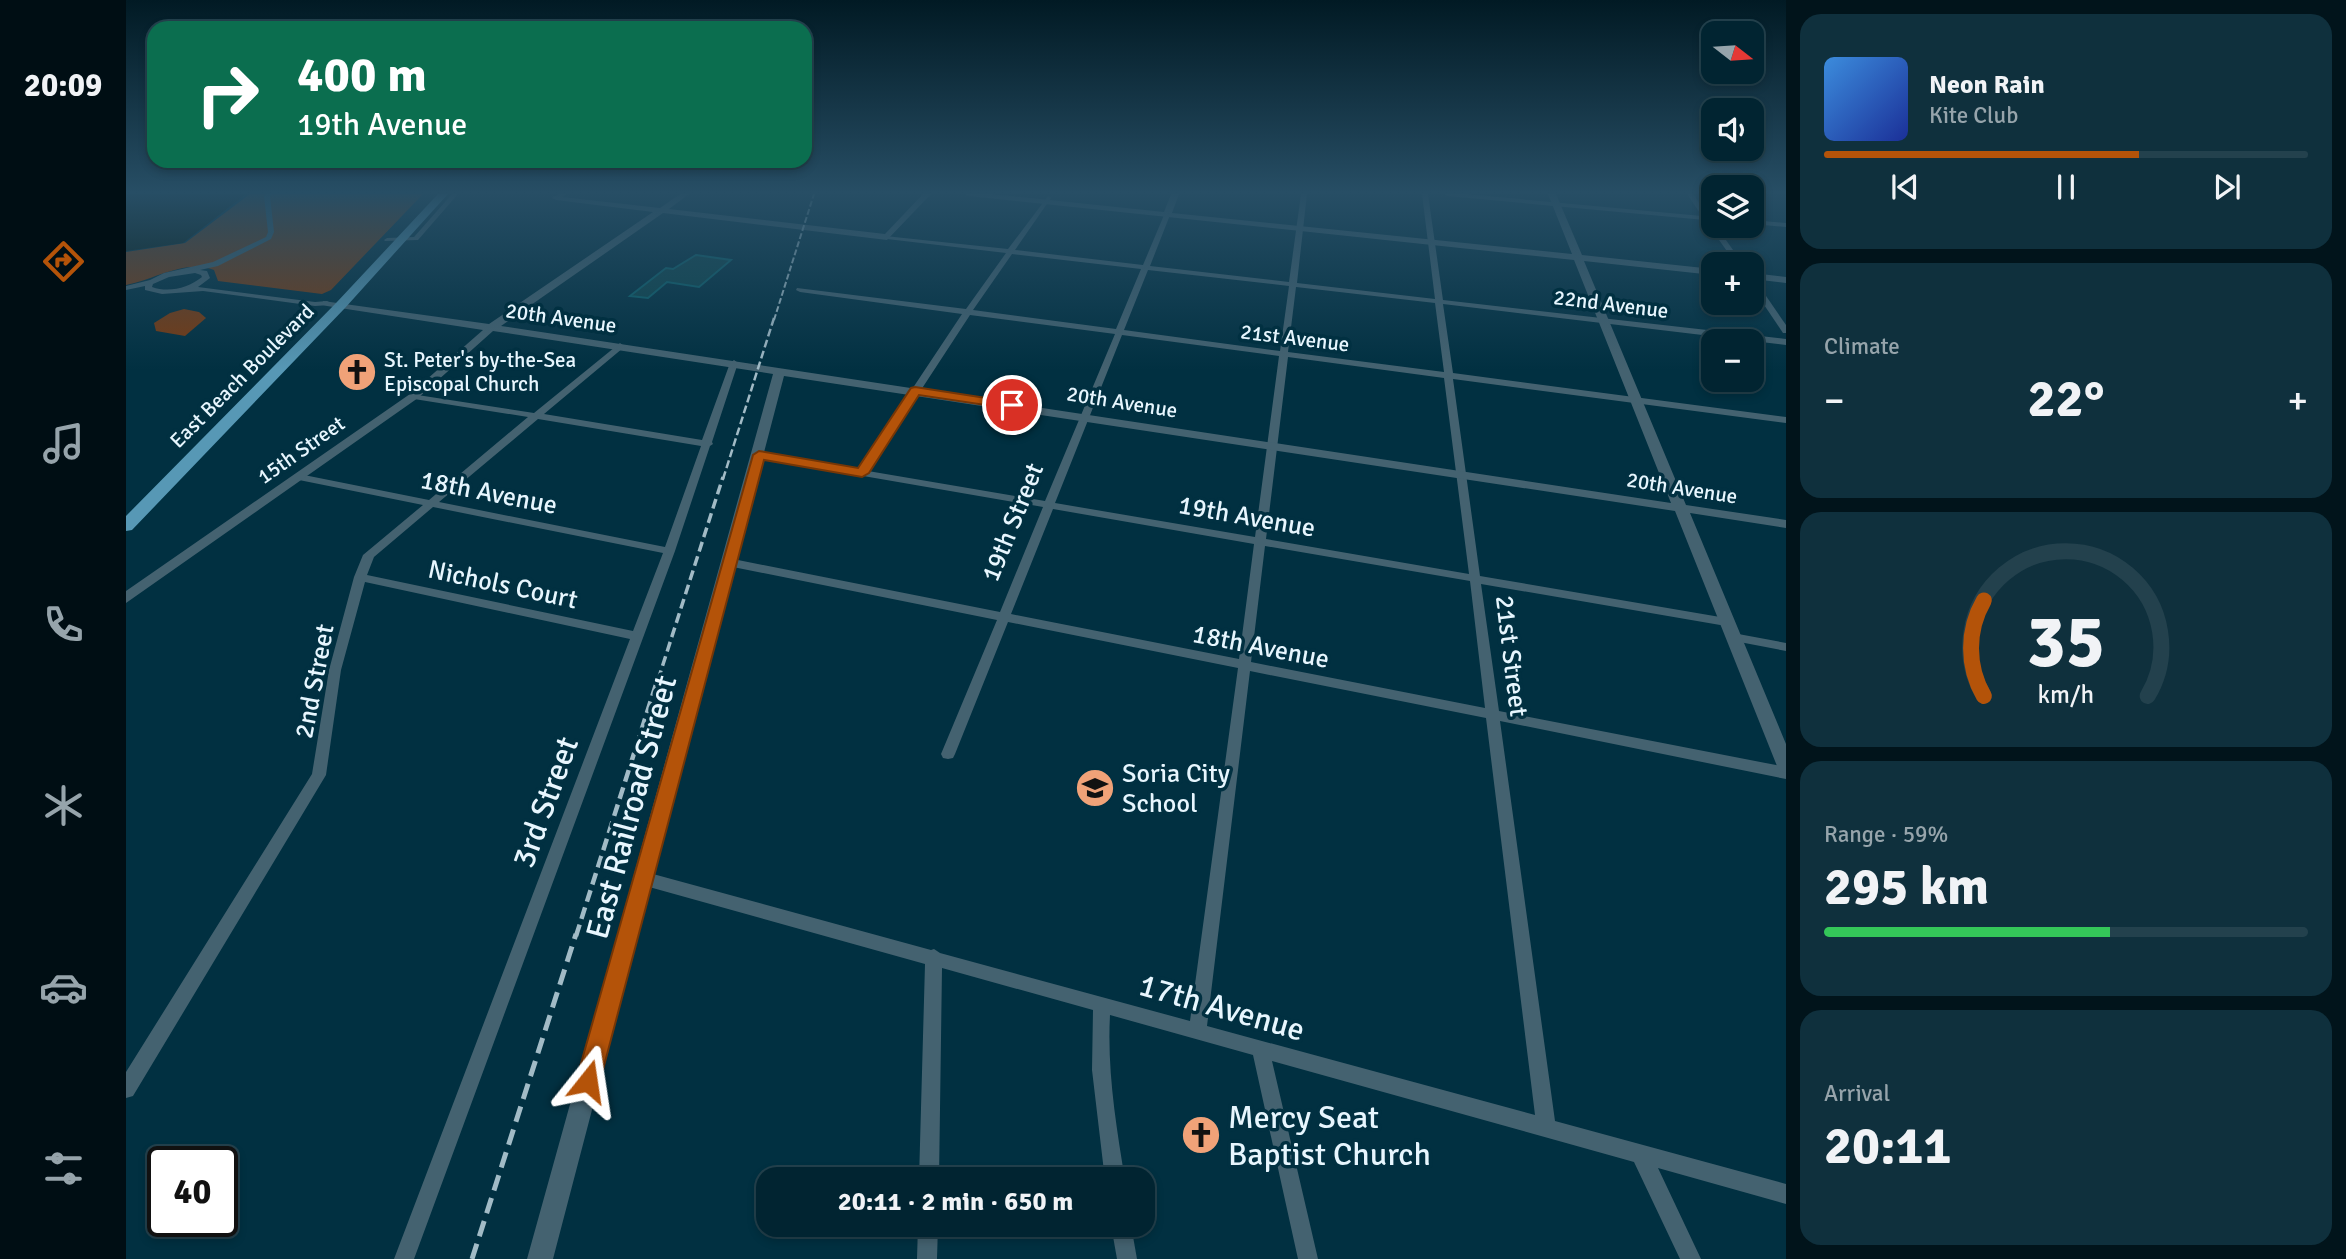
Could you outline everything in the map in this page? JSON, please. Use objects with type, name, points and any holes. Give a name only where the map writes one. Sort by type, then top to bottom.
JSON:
[{"type":"main road","name":"East Beach Boulevard","points":[[126,526],[334,304],[376,253]]},
{"type":"main road","name":"East Beach Boulevard","points":[[126,509],[388,253]]},
{"type":"street","points":[[126,290],[152,286],[186,271],[215,264],[238,253]]},
{"type":"street","name":"15th Street","points":[[131,593],[414,396],[491,328],[599,253]]},
{"type":"street","points":[[862,473],[1009,253]]},
{"type":"street","name":"22nd Avenue","points":[[1025,253],[1786,342]]},
{"type":"street","name":"19th Street","points":[[948,754],[1152,253]]},
{"type":"street","points":[[1198,1030],[1297,253]]},
{"type":"street","name":"21st Street","points":[[1434,253],[1546,1126]]},
{"type":"street","points":[[1555,253],[1701,269]]},
{"type":"street","points":[[1577,255],[1786,766]]},
{"type":"street","points":[[178,290],[197,285],[215,264]]},
{"type":"street","name":"20th Avenue","points":[[186,271],[205,276],[218,284],[334,304]]},
{"type":"street","points":[[1764,275],[1786,277]]},
{"type":"street","name":"20th Avenue","points":[[152,286],[334,304],[1786,524]]},
{"type":"street","name":"21st Avenue","points":[[800,290],[1786,420]]},
{"type":"street","points":[[1764,299],[1786,331]]},
{"type":"street","name":"2nd Street","points":[[126,1089],[319,775],[334,670],[360,577],[369,555],[620,346]]},
{"type":"street","name":"3rd Street","points":[[404,1259],[669,551],[734,363]]},
{"type":"street","name":"East Railroad Street","points":[[540,1259],[780,370]]},
{"type":"street","points":[[414,396],[708,444]]},
{"type":"street","name":"19th Avenue","points":[[759,455],[1726,622]]},
{"type":"street","name":"18th Avenue","points":[[299,477],[669,551]]},
{"type":"street","name":"18th Avenue","points":[[728,562],[1786,773]]},
{"type":"street","name":"Nichols Court","points":[[360,577],[637,636]]},
{"type":"street","points":[[1733,637],[1786,647]]},
{"type":"street","name":"17th Avenue","points":[[642,878],[1786,1194]]},
{"type":"street","points":[[929,1167],[934,957]]},
{"type":"street","points":[[1102,1004],[1099,1033],[1101,1066],[1113,1167]]},
{"type":"street","points":[[1261,1050],[1308,1259]]},
{"type":"street","points":[[1640,1153],[1691,1259]]},
{"type":"street","points":[[927,1259],[928,1237]]},
{"type":"street","points":[[1123,1237],[1126,1259]]},
{"type":"shaded area","points":[[126,253],[367,253],[331,290],[322,294],[218,281],[214,270],[203,267],[181,269],[126,285]]},
{"type":"shaded area","points":[[184,309],[199,312],[206,318],[185,336],[156,331],[154,323],[170,313]]},
{"type":"building","points":[[696,255],[731,260],[699,287],[667,282],[648,298],[630,296],[666,268],[673,269]]},
{"type":"railway","points":[[774,320],[795,253]]},
{"type":"railway","points":[[723,479],[774,318]]},
{"type":"railway","points":[[658,680],[723,477]]},
{"type":"railway","points":[[576,936],[658,678]]},
{"type":"railway","points":[[472,1259],[576,934]]},
{"type":"place","name":"St. Peter's by-the-Sea Episcopal Church","points":[[357,372]]},
{"type":"place","name":"Soria City School","points":[[1095,788]]},
{"type":"place","name":"Mercy Seat Baptist Church","points":[[1201,1135]]},
{"type":"route","points":[[588,1081],[759,455],[862,473],[915,391],[1012,405]]}]
